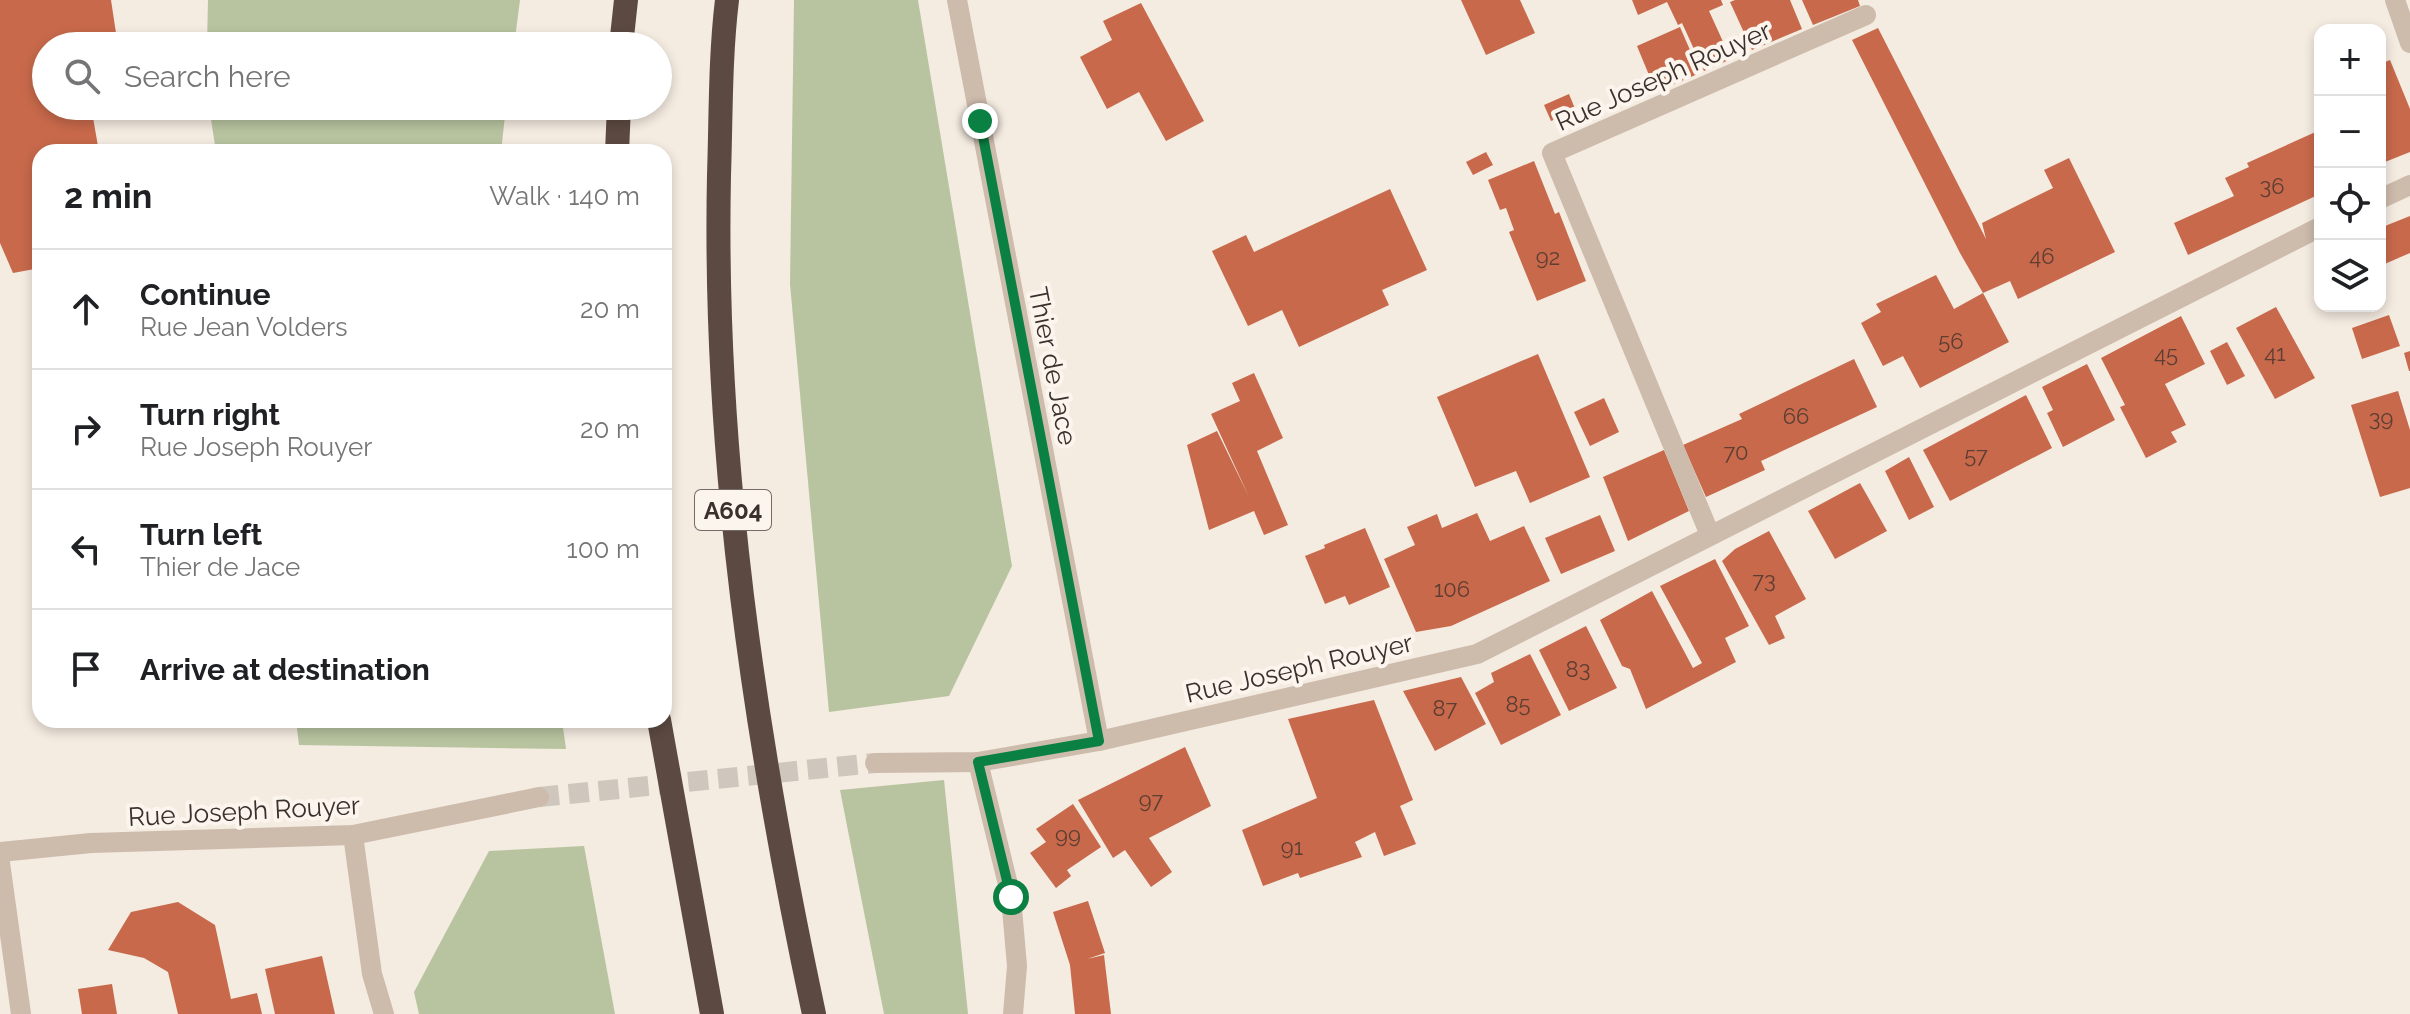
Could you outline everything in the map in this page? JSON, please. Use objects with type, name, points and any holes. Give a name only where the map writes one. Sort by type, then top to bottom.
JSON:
[{"type":"highway","points":[[623,32],[626,0]]},
{"type":"highway","name":"A604","points":[[727,0],[722,41],[718,237],[724,429],[746,637],[787,889],[814,1014]]},
{"type":"highway","points":[[617,144],[618,120]]},
{"type":"highway","points":[[660,728],[712,1014]]},
{"type":"street","name":"Thier de Jace","points":[[957,0],[1099,741]]},
{"type":"street","points":[[2395,0],[2410,43]]},
{"type":"street","name":"Rue Joseph Rouyer","points":[[1710,535],[1552,153],[1866,15]]},
{"type":"street","points":[[2386,196],[2410,185]]},
{"type":"street","name":"Rue Joseph Rouyer","points":[[875,763],[978,762],[1099,741],[1477,654],[2314,230]]},
{"type":"street","points":[[978,762],[1011,897],[1017,966],[1013,1014]]},
{"type":"street","name":"Rue Joseph Rouyer","points":[[0,852],[91,843],[353,835],[539,797]]},
{"type":"street","points":[[353,835],[372,974],[384,1014]]},
{"type":"street","points":[[0,863],[21,1014]]},
{"type":"green space","points":[[208,0],[520,0],[516,32],[207,32]]},
{"type":"green space","points":[[794,0],[918,0],[1012,566],[949,696],[829,712],[790,284]]},
{"type":"green space","points":[[211,120],[504,120],[502,144],[215,144]]},
{"type":"green space","points":[[297,728],[563,728],[566,749],[299,745]]},
{"type":"green space","points":[[944,780],[968,1014],[884,1014],[840,790]]},
{"type":"green space","points":[[584,846],[615,1014],[419,1014],[414,992],[489,851]]},
{"type":"building","points":[[0,0],[111,0],[116,32],[32,32],[32,120],[93,120],[98,144],[32,144],[32,269],[13,273],[0,243]]},
{"type":"building","points":[[1461,0],[1520,0],[1535,33],[1486,55]]},
{"type":"building","points":[[1632,0],[1721,0],[1723,5],[1709,11],[1731,59],[1704,71],[1682,23],[1678,25],[1667,2],[1638,15]]},
{"type":"building","points":[[1790,0],[1802,29],[1752,50],[1730,2]]},
{"type":"building","points":[[1802,0],[1858,0],[1860,6],[1813,25]]},
{"type":"building","points":[[1141,3],[1204,121],[1166,141],[1139,92],[1107,109],[1080,57],[1112,40],[1103,21]]},
{"type":"building","points":[[1680,27],[1700,73],[1656,92],[1637,46]]},
{"type":"building","points":[[1878,28],[1986,239],[1982,223],[2053,188],[2044,170],[2069,158],[2115,252],[2018,299],[2010,281],[1983,293],[1852,40]]},
{"type":"building","points":[[2390,60],[2410,109],[2410,152],[2386,162],[2386,96],[2386,62]]},
{"type":"building","points":[[1569,94],[1576,111],[1551,121],[1544,105]]},
{"type":"building","points":[[2314,133],[2314,197],[2188,255],[2174,223],[2234,196],[2225,178],[2249,167],[2247,163]]},
{"type":"building","points":[[1486,152],[1493,165],[1473,175],[1466,162]]},
{"type":"building","points":[[1534,161],[1555,214],[1559,212],[1586,281],[1537,301],[1509,232],[1514,230],[1506,208],[1500,210],[1488,180]]},
{"type":"building","points":[[1390,189],[1427,270],[1382,290],[1389,305],[1299,347],[1282,310],[1248,326],[1212,251],[1246,235],[1254,252]]},
{"type":"building","points":[[2410,216],[2410,253],[2386,263],[2386,240],[2386,226]]},
{"type":"building","points":[[1936,275],[1954,309],[1983,293],[2009,342],[1920,388],[1903,356],[1883,366],[1861,323],[1881,312],[1876,304]]},
{"type":"building","points":[[2276,307],[2315,378],[2275,399],[2236,328]]},
{"type":"building","points":[[2389,315],[2400,346],[2362,359],[2352,328]]},
{"type":"building","points":[[2181,316],[2205,364],[2165,384],[2186,425],[2171,432],[2177,442],[2146,458],[2120,407],[2125,405],[2101,358]]},
{"type":"building","points":[[2227,342],[2245,376],[2227,385],[2210,351]]},
{"type":"building","points":[[2410,351],[2410,371],[2409,371],[2404,353]]},
{"type":"building","points":[[1538,354],[1590,477],[1530,503],[1516,471],[1475,487],[1437,397]]},
{"type":"building","points":[[1854,359],[1877,407],[1761,461],[1765,470],[1706,497],[1683,445],[1742,419],[1739,414]]},
{"type":"building","points":[[2087,364],[2115,420],[2063,447],[2047,413],[2053,410],[2042,387]]},
{"type":"building","points":[[1254,373],[1283,438],[1257,451],[1288,525],[1264,535],[1254,511],[1209,530],[1187,445],[1217,431],[1249,497],[1211,414],[1240,401],[1232,383]]},
{"type":"building","points":[[2398,391],[2410,430],[2410,488],[2380,497],[2351,405]]},
{"type":"building","points":[[2026,395],[2052,448],[1950,501],[1923,450]]},
{"type":"building","points":[[1604,398],[1619,432],[1590,446],[1574,412]]},
{"type":"building","points":[[1664,450],[1689,511],[1628,541],[1603,477]]},
{"type":"building","points":[[1909,457],[1934,507],[1909,520],[1885,471]]},
{"type":"building","points":[[1860,483],[1887,531],[1835,559],[1808,511]]},
{"type":"building","points":[[1477,513],[1490,541],[1524,526],[1550,581],[1451,626],[1416,632],[1384,559],[1415,545],[1407,527],[1437,514],[1442,528]]},
{"type":"building","points":[[1600,515],[1615,551],[1561,574],[1545,538]]},
{"type":"building","points":[[1365,528],[1390,587],[1349,605],[1345,596],[1325,604],[1305,556]]},
{"type":"building","points":[[1769,531],[1806,599],[1775,616],[1785,638],[1769,645],[1722,561],[1735,549]]},
{"type":"building","points":[[1715,559],[1749,626],[1725,638],[1736,662],[1646,709],[1630,669],[1622,666],[1600,620],[1652,591],[1693,668],[1702,663],[1660,586]]},
{"type":"building","points":[[1586,626],[1617,688],[1569,711],[1539,650]]},
{"type":"building","points":[[1530,654],[1561,715],[1501,745],[1475,693],[1494,682],[1491,673]]},
{"type":"building","points":[[1461,677],[1486,724],[1435,751],[1403,691]]},
{"type":"building","points":[[1374,700],[1413,800],[1400,806],[1416,844],[1384,856],[1375,832],[1355,842],[1362,857],[1300,878],[1298,873],[1263,886],[1242,830],[1317,798],[1288,719]]},
{"type":"building","points":[[1185,747],[1211,806],[1149,838],[1172,872],[1151,887],[1125,850],[1113,858],[1078,800]]},
{"type":"building","points":[[1073,804],[1101,847],[1067,870],[1071,876],[1056,888],[1030,853],[1046,842],[1036,829]]},
{"type":"building","points":[[1088,901],[1105,953],[1087,959],[1104,955],[1111,1014],[1075,1014],[1070,965],[1053,912]]},
{"type":"building","points":[[178,902],[215,925],[231,999],[257,993],[262,1014],[178,1014],[168,972],[144,958],[108,950],[131,912]]},
{"type":"building","points":[[322,956],[335,1014],[275,1014],[265,969]]},
{"type":"building","points":[[112,984],[117,1014],[82,1014],[78,989]]},
{"type":"tunnel","points":[[539,797],[875,763]]},
{"type":"route","points":[[980,121],[1099,741],[978,762],[1011,897]]}]
